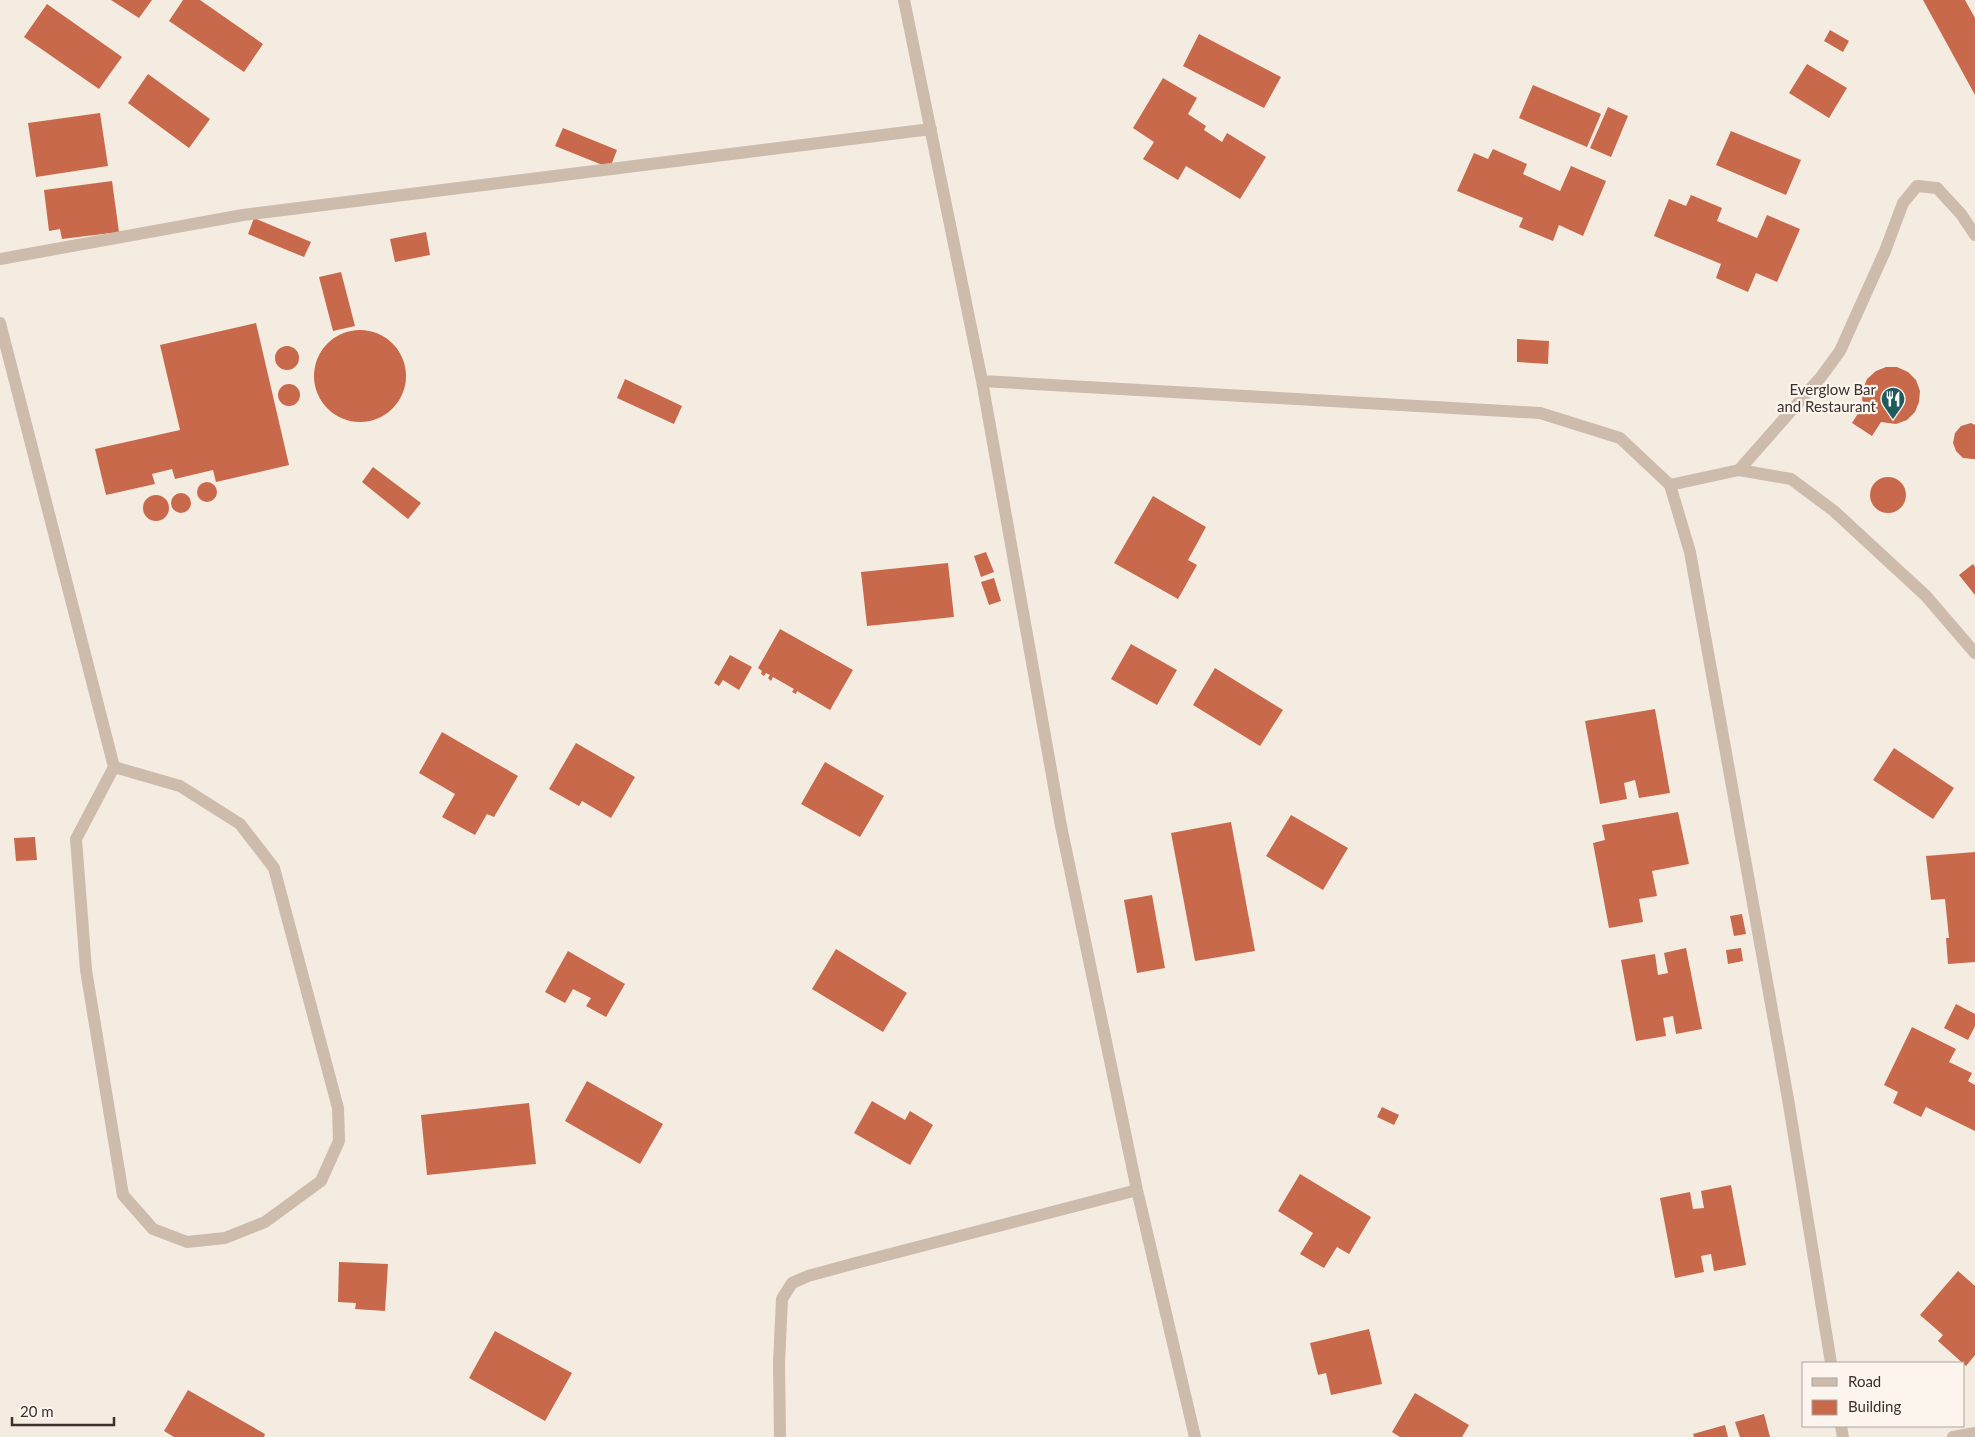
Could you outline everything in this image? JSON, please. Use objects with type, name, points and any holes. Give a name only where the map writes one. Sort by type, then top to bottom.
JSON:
[{"type":"street","points":[[904,0],[982,381],[1061,826],[1138,1190],[1195,1437]]},
{"type":"street","points":[[0,259],[243,215],[930,129]]},
{"type":"street","points":[[1739,470],[1821,377],[1840,351],[1885,251],[1904,202],[1917,186],[1937,188],[1961,214],[1975,235]]},
{"type":"street","points":[[0,322],[114,766],[76,838],[86,970],[122,1195],[152,1229],[187,1242],[224,1238],[264,1222],[322,1181],[339,1141],[338,1108],[274,868],[240,824],[180,786],[114,766]]},
{"type":"street","points":[[982,381],[1540,413],[1620,438],[1670,485],[1690,552],[1788,1099],[1831,1362]]},
{"type":"street","points":[[1670,485],[1739,470],[1791,479],[1834,511],[1926,596],[1975,654]]},
{"type":"street","points":[[780,1437],[779,1363],[782,1298],[792,1283],[808,1276],[852,1264],[1138,1190]]},
{"type":"street","points":[[1953,1437],[1975,1433]]},
{"type":"building","points":[[111,0],[152,0],[139,18]]},
{"type":"building","points":[[183,0],[200,0],[263,44],[244,72],[169,21]]},
{"type":"building","points":[[1923,0],[1965,0],[1975,18],[1975,95]]},
{"type":"building","points":[[47,4],[122,57],[99,89],[24,37]]},
{"type":"building","points":[[1830,30],[1849,41],[1843,52],[1824,41]]},
{"type":"building","points":[[1199,34],[1281,77],[1264,108],[1183,66]]},
{"type":"building","points":[[1807,64],[1847,88],[1829,118],[1789,93]]},
{"type":"building","points":[[148,74],[210,119],[189,148],[128,103]]},
{"type":"building","points":[[1163,78],[1197,98],[1188,114],[1206,126],[1204,130],[1222,142],[1227,133],[1266,157],[1240,199],[1186,166],[1178,180],[1143,159],[1154,142],[1133,128]]},
{"type":"building","points":[[1533,85],[1601,114],[1587,147],[1519,118]]},
{"type":"building","points":[[1608,107],[1628,116],[1611,157],[1590,148]]},
{"type":"building","points":[[100,113],[108,166],[36,177],[28,123]]},
{"type":"building","points":[[563,128],[617,150],[610,168],[555,146]]},
{"type":"building","points":[[1731,131],[1801,160],[1786,195],[1716,165]]},
{"type":"building","points":[[1493,149],[1527,164],[1523,174],[1560,191],[1571,166],[1606,181],[1583,236],[1559,225],[1553,241],[1519,227],[1523,218],[1457,191],[1474,153],[1488,159]]},
{"type":"building","points":[[112,181],[119,232],[62,239],[60,229],[49,231],[44,190]]},
{"type":"building","points":[[1691,195],[1722,208],[1717,221],[1757,238],[1767,215],[1800,229],[1777,282],[1756,273],[1748,292],[1716,278],[1721,264],[1654,236],[1669,199],[1686,206]]},
{"type":"building","points":[[254,218],[311,242],[304,257],[248,234]]},
{"type":"building","points":[[426,232],[430,255],[395,262],[390,239]]},
{"type":"building","points":[[341,272],[355,326],[333,331],[319,277]]},
{"type":"building","points":[[256,323],[289,465],[216,482],[213,470],[175,479],[172,469],[152,474],[155,484],[106,495],[95,449],[180,430],[160,345]]},
{"type":"building","points":[[360,330],[377,334],[392,344],[402,359],[406,376],[402,393],[392,408],[377,418],[360,422],[343,418],[328,408],[318,393],[314,376],[318,359],[328,344],[343,334]]},
{"type":"building","points":[[1517,339],[1549,341],[1548,364],[1517,362]]},
{"type":"building","points":[[287,346],[292,347],[298,353],[298,363],[292,369],[287,370],[282,369],[276,363],[275,358],[276,353],[282,347]]},
{"type":"building","points":[[1886,367],[1897,367],[1908,372],[1916,380],[1920,391],[1919,402],[1915,412],[1907,420],[1896,424],[1881,422],[1872,436],[1852,423],[1864,404],[1862,400],[1863,389],[1867,379],[1876,371]]},
{"type":"building","points":[[625,379],[682,406],[674,424],[617,398]]},
{"type":"building","points":[[289,384],[297,387],[300,395],[297,403],[289,406],[281,403],[278,395],[281,387]]},
{"type":"building","points":[[1971,423],[1975,425],[1975,459],[1963,458],[1956,451],[1953,443],[1955,433],[1961,426]]},
{"type":"building","points":[[373,467],[421,503],[408,519],[362,482]]},
{"type":"building","points":[[1888,477],[1900,483],[1906,495],[1900,507],[1888,513],[1876,507],[1870,495],[1876,483]]},
{"type":"building","points":[[207,482],[214,485],[217,492],[214,499],[207,502],[200,499],[197,492],[200,485]]},
{"type":"building","points":[[181,493],[188,496],[191,503],[188,510],[181,513],[174,510],[171,503],[174,496]]},
{"type":"building","points":[[156,495],[165,499],[169,508],[165,517],[156,521],[147,517],[143,508],[147,499]]},
{"type":"building","points":[[1153,496],[1206,527],[1188,560],[1197,565],[1178,599],[1114,563]]},
{"type":"building","points":[[986,552],[994,572],[981,577],[974,556]]},
{"type":"building","points":[[948,563],[954,617],[867,626],[861,572]]},
{"type":"building","points":[[1973,564],[1975,567],[1975,595],[1959,575]]},
{"type":"building","points":[[994,578],[1001,601],[989,605],[981,582]]},
{"type":"building","points":[[780,629],[853,670],[830,710],[797,691],[796,694],[792,692],[794,689],[773,677],[771,681],[768,678],[770,675],[766,673],[764,676],[761,674],[762,671],[758,668]]},
{"type":"building","points":[[1131,644],[1177,670],[1157,705],[1111,679]]},
{"type":"building","points":[[730,655],[752,667],[739,690],[723,680],[719,686],[714,683]]},
{"type":"building","points":[[1215,668],[1283,710],[1260,746],[1193,705]]},
{"type":"building","points":[[1655,709],[1670,793],[1639,798],[1635,780],[1624,783],[1627,799],[1600,804],[1585,721]]},
{"type":"building","points":[[442,732],[518,776],[494,817],[487,814],[475,835],[442,817],[455,794],[419,773]]},
{"type":"building","points":[[576,743],[635,777],[611,818],[582,801],[579,806],[549,789]]},
{"type":"building","points":[[1894,748],[1954,788],[1933,819],[1873,780]]},
{"type":"building","points":[[825,762],[884,796],[860,837],[801,804]]},
{"type":"building","points":[[1678,812],[1689,864],[1652,871],[1657,896],[1639,899],[1643,922],[1609,928],[1593,843],[1605,840],[1602,825]]},
{"type":"building","points":[[1291,815],[1348,848],[1323,890],[1266,856]]},
{"type":"building","points":[[1231,822],[1255,951],[1195,961],[1171,833]]},
{"type":"building","points":[[35,837],[37,860],[16,861],[14,838]]},
{"type":"building","points":[[1975,852],[1975,962],[1948,964],[1946,938],[1949,938],[1945,899],[1931,900],[1926,856]]},
{"type":"building","points":[[1152,895],[1165,968],[1137,973],[1124,900]]},
{"type":"building","points":[[1742,914],[1746,934],[1734,936],[1730,916]]},
{"type":"building","points":[[1686,948],[1702,1029],[1676,1034],[1673,1016],[1663,1018],[1666,1036],[1636,1041],[1621,960],[1655,954],[1658,975],[1668,973],[1664,953]]},
{"type":"building","points":[[1741,948],[1743,961],[1728,964],[1726,950]]},
{"type":"building","points":[[836,949],[907,993],[883,1032],[812,989]]},
{"type":"building","points":[[568,951],[625,984],[606,1017],[586,1006],[591,998],[573,989],[565,1003],[545,992]]},
{"type":"building","points":[[1956,1004],[1975,1014],[1975,1026],[1968,1040],[1944,1028]]},
{"type":"building","points":[[1912,1027],[1956,1049],[1949,1062],[1972,1073],[1968,1081],[1975,1085],[1975,1131],[1926,1107],[1921,1117],[1893,1103],[1898,1092],[1884,1085]]},
{"type":"building","points":[[587,1081],[663,1124],[640,1164],[565,1121]]},
{"type":"building","points":[[872,1101],[905,1120],[910,1111],[933,1125],[910,1165],[854,1133]]},
{"type":"building","points":[[529,1103],[536,1164],[427,1175],[421,1115]]},
{"type":"building","points":[[1382,1107],[1399,1115],[1394,1125],[1377,1117]]},
{"type":"building","points":[[1300,1174],[1371,1217],[1349,1254],[1337,1247],[1324,1268],[1300,1254],[1313,1233],[1278,1211]]},
{"type":"building","points":[[1731,1185],[1746,1265],[1714,1271],[1711,1254],[1701,1256],[1704,1272],[1675,1278],[1660,1198],[1690,1192],[1693,1209],[1704,1208],[1701,1191]]},
{"type":"building","points":[[339,1262],[388,1264],[385,1311],[355,1309],[356,1303],[338,1302]]},
{"type":"building","points":[[1958,1271],[1975,1286],[1975,1355],[1966,1366],[1965,1362],[1962,1362],[1938,1341],[1943,1335],[1920,1315]]},
{"type":"building","points":[[1369,1329],[1382,1384],[1331,1395],[1326,1373],[1318,1375],[1310,1343]]},
{"type":"building","points":[[495,1331],[572,1373],[545,1421],[469,1378]]},
{"type":"building","points":[[188,1390],[265,1434],[264,1437],[174,1437],[164,1431]]},
{"type":"building","points":[[1415,1393],[1469,1425],[1462,1437],[1400,1437],[1392,1432]]},
{"type":"building","points":[[1764,1414],[1770,1437],[1740,1437],[1735,1422]]},
{"type":"building","points":[[1725,1425],[1728,1437],[1694,1437],[1693,1434]]},
{"type":"place","name":"Everglow Bar and Restaurant","points":[[1893,420]]}]
